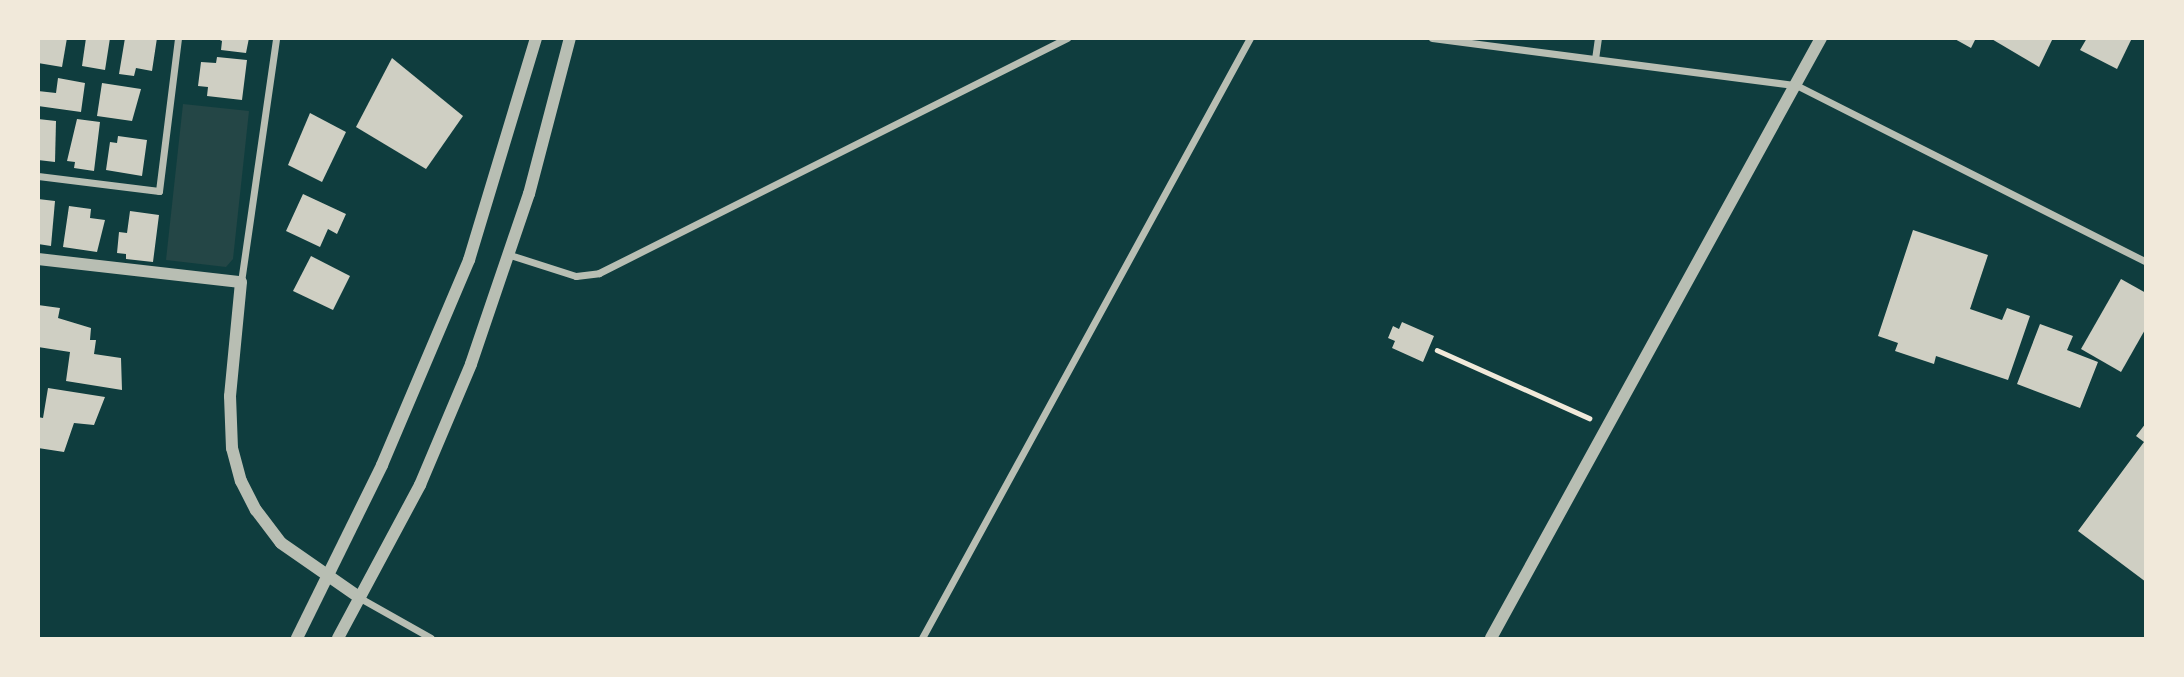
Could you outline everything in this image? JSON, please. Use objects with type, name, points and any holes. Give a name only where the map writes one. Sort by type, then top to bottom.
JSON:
[{"type":"street","points":[[38,176],[159,191],[178,38]]},
{"type":"street","points":[[276,38],[241,282],[230,396],[236,465],[267,526],[330,578],[431,639]]},
{"type":"street","points":[[297,639],[330,578],[469,260],[536,38]]},
{"type":"street","points":[[338,639],[420,485],[471,364],[510,255],[570,38]]},
{"type":"street","points":[[510,255],[576,275],[599,273],[1067,38]]},
{"type":"street","points":[[922,639],[1250,38]]},
{"type":"street","points":[[1432,38],[1796,85],[2146,262]]},
{"type":"street","points":[[1595,59],[1598,38]]},
{"type":"street","points":[[1491,639],[1821,38]]},
{"type":"street","points":[[38,259],[241,282]]},
{"type":"path","points":[[1437,350],[1608,426]]},
{"type":"shaded area","points":[[183,104],[249,111],[233,259],[226,267],[166,260]]},
{"type":"building","points":[[39,38],[67,38],[62,67],[38,63]]},
{"type":"building","points":[[86,38],[110,38],[105,70],[82,66]]},
{"type":"building","points":[[125,38],[157,38],[152,71],[136,68],[134,76],[119,74]]},
{"type":"building","points":[[215,38],[249,38],[246,53],[221,50],[222,41]]},
{"type":"building","points":[[1953,38],[1976,38],[1971,48]]},
{"type":"building","points":[[1990,38],[2053,38],[2039,67]]},
{"type":"building","points":[[2087,38],[2132,38],[2117,69],[2080,50]]},
{"type":"building","points":[[217,57],[247,60],[242,100],[207,96],[208,87],[198,86],[201,62],[216,63]]},
{"type":"building","points":[[392,58],[463,116],[426,169],[356,127]]},
{"type":"building","points":[[58,78],[85,83],[81,112],[38,106],[38,91],[56,93]]},
{"type":"building","points":[[102,83],[141,89],[132,121],[97,116]]},
{"type":"building","points":[[310,113],[346,132],[322,182],[288,165]]},
{"type":"building","points":[[38,119],[56,121],[55,162],[38,160]]},
{"type":"building","points":[[77,119],[100,122],[94,171],[74,168],[75,162],[67,161]]},
{"type":"building","points":[[118,136],[147,140],[142,176],[106,170],[110,142],[117,143]]},
{"type":"building","points":[[303,194],[346,214],[337,234],[328,229],[320,247],[286,231]]},
{"type":"building","points":[[38,199],[55,201],[51,246],[38,244]]},
{"type":"building","points":[[69,206],[91,209],[90,218],[105,220],[97,252],[63,247]]},
{"type":"building","points":[[130,211],[159,215],[153,262],[126,259],[126,254],[117,253],[119,232],[127,233]]},
{"type":"building","points":[[1913,230],[1988,255],[1970,309],[2002,320],[2007,308],[2030,316],[2008,380],[1936,356],[1934,364],[1895,351],[1898,343],[1878,336]]},
{"type":"building","points":[[311,256],[350,276],[333,310],[293,291]]},
{"type":"building","points":[[2121,279],[2146,293],[2146,328],[2121,372],[2081,349]]},
{"type":"building","points":[[38,305],[60,308],[58,318],[91,328],[90,340],[96,340],[94,354],[121,358],[122,390],[66,381],[70,352],[38,347]]},
{"type":"building","points":[[1402,322],[1434,336],[1423,362],[1392,348],[1395,341],[1388,338],[1393,326],[1399,329]]},
{"type":"building","points":[[2040,324],[2073,336],[2067,350],[2098,362],[2080,408],[2017,384]]},
{"type":"building","points":[[48,388],[105,397],[94,425],[74,423],[64,452],[38,448],[38,417],[43,418]]},
{"type":"building","points":[[2146,423],[2146,582],[2078,531],[2144,442],[2136,436]]}]
